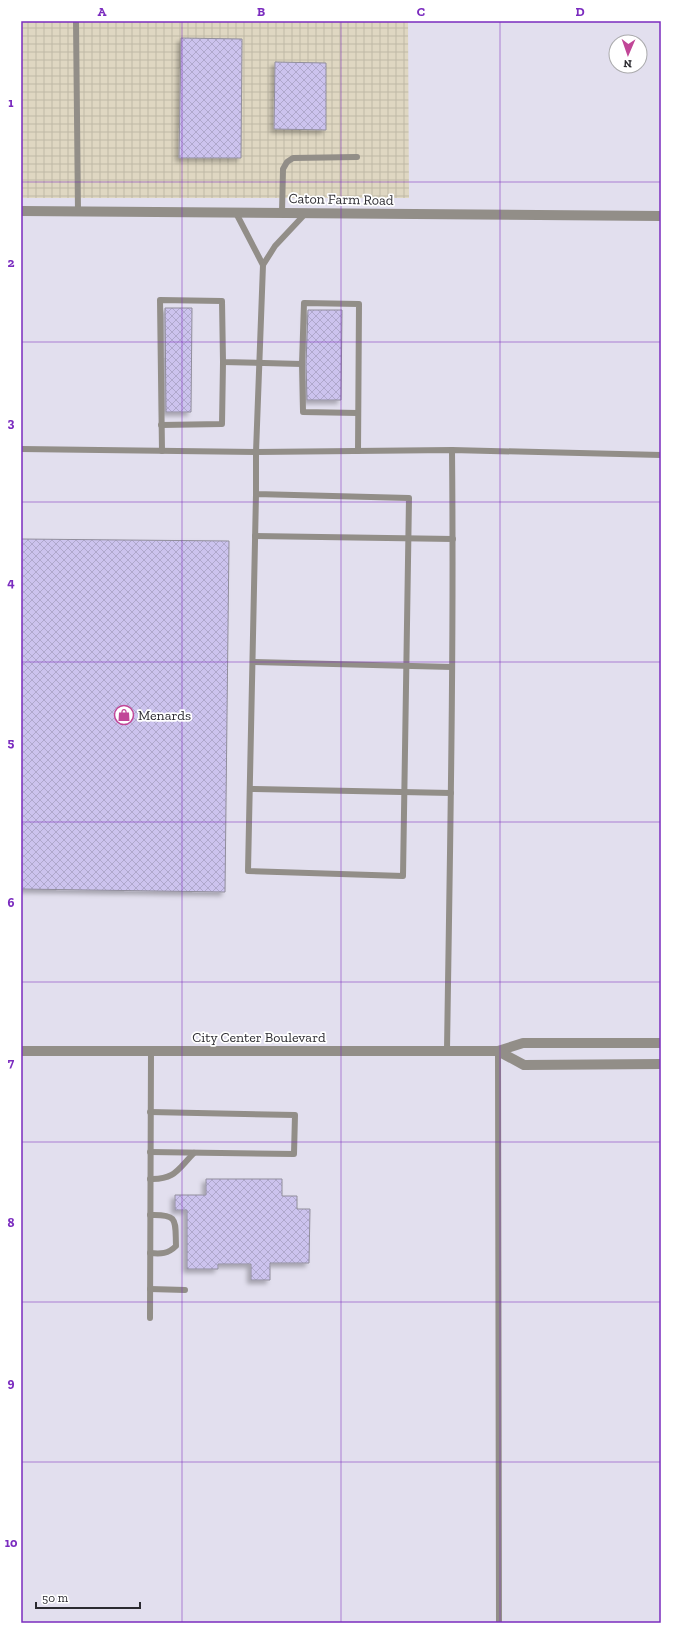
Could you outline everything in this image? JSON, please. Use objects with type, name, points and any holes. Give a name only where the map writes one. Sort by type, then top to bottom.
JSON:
[{"type":"street","name":"Caton Farm Road","points":[[21,211],[661,216]]},
{"type":"street","name":"City Center Boulevard","points":[[21,1051],[498,1051],[523,1043],[661,1042]]},
{"type":"street","name":"City Center Boulevard","points":[[498,1051],[524,1064],[661,1064]]},
{"type":"lane","points":[[76,21],[78,212]]},
{"type":"lane","points":[[282,212],[283,169],[287,162],[293,158],[357,157]]},
{"type":"lane","points":[[236,213],[263,265],[256,452],[248,871],[403,876],[409,498],[256,494]]},
{"type":"lane","points":[[263,265],[275,246],[305,214]]},
{"type":"lane","points":[[161,425],[222,424],[222,301],[160,300],[161,425],[162,451]]},
{"type":"lane","points":[[358,413],[303,412],[302,364],[304,303],[358,304],[358,413],[358,451]]},
{"type":"lane","points":[[223,362],[302,364]]},
{"type":"lane","points":[[21,449],[256,452],[452,450],[661,454]]},
{"type":"lane","points":[[447,1050],[451,793],[453,539],[452,450]]},
{"type":"lane","points":[[255,536],[453,539]]},
{"type":"lane","points":[[252,662],[452,667]]},
{"type":"lane","points":[[250,789],[451,793]]},
{"type":"lane","points":[[498,1051],[498,1623]]},
{"type":"lane","points":[[150,1318],[151,1052]]},
{"type":"lane","points":[[150,1112],[295,1115],[294,1154],[150,1152]]},
{"type":"lane","points":[[150,1179],[162,1180],[172,1176],[194,1153]]},
{"type":"lane","points":[[150,1215],[164,1214],[171,1217],[175,1223],[176,1246],[172,1251],[165,1254],[150,1254]]},
{"type":"lane","points":[[150,1289],[185,1290]]},
{"type":"shaded area","points":[[21,21],[408,21],[409,198],[21,198]]},
{"type":"building","points":[[181,38],[242,39],[241,158],[179,158]]},
{"type":"building","points":[[275,62],[326,63],[326,130],[274,129]]},
{"type":"building","points":[[165,308],[192,308],[191,412],[166,412]]},
{"type":"building","points":[[308,310],[342,310],[341,400],[307,400],[306,364]]},
{"type":"building","name":"Menards","points":[[21,539],[229,541],[225,892],[21,889]]},
{"type":"building","points":[[206,1179],[282,1179],[282,1196],[297,1196],[297,1209],[310,1209],[309,1263],[270,1263],[270,1280],[251,1280],[251,1264],[218,1264],[218,1269],[187,1269],[187,1210],[175,1210],[175,1195],[206,1195]]},
{"type":"place","name":"Menards","points":[[124,715]]}]
